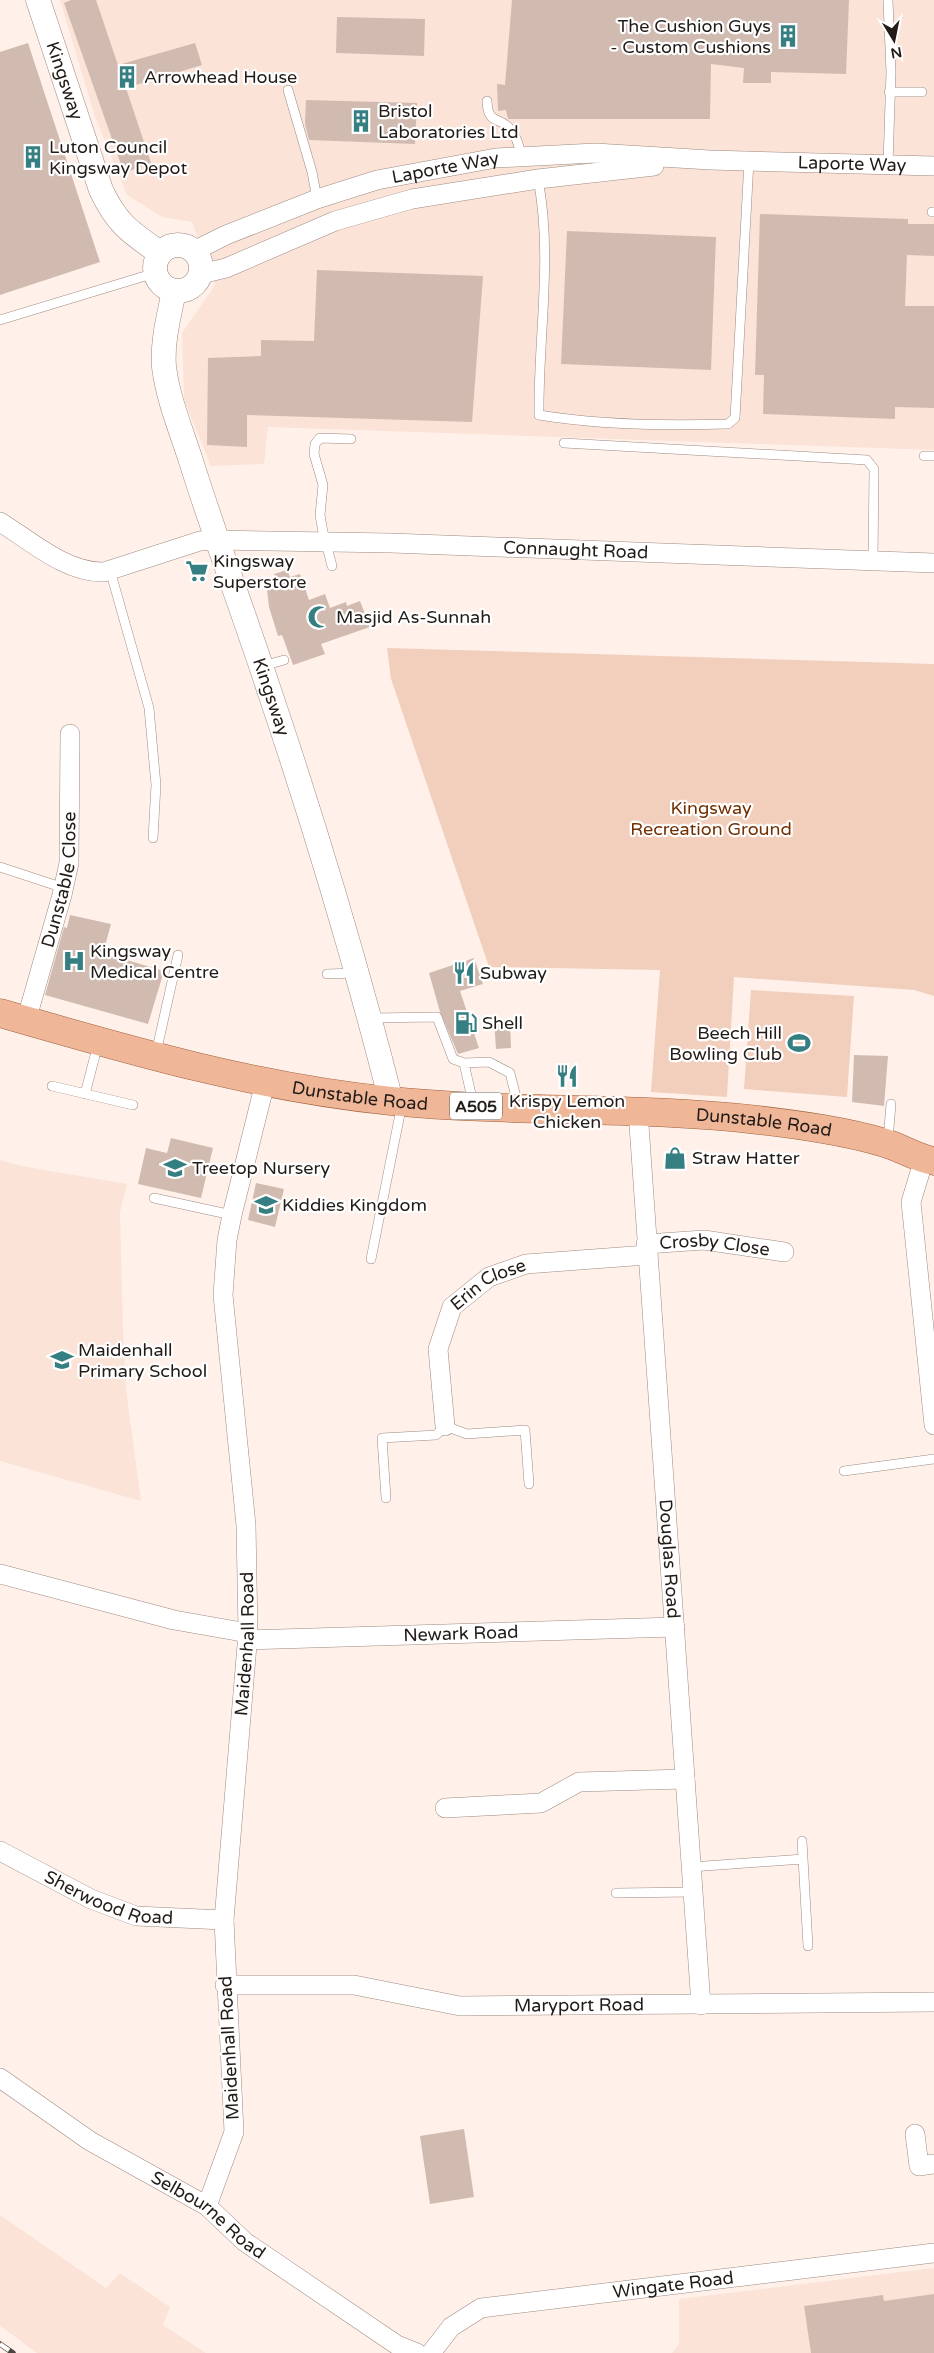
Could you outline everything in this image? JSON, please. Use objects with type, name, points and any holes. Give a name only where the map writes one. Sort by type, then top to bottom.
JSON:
[{"type":"main road","name":"Dunstable Road","points":[[0,1013],[99,1042],[265,1083],[397,1102],[638,1111],[760,1120],[857,1136],[887,1143],[929,1160]]},
{"type":"street","name":"Kingsway","points":[[38,0],[101,190],[112,213],[158,263]]},
{"type":"street","name":"Laporte Way","points":[[194,251],[226,235],[317,199],[377,180],[496,158],[595,153],[710,160],[934,166]]},
{"type":"street","name":"Laporte Way","points":[[201,274],[226,268],[336,221],[412,199],[538,179],[710,160]]},
{"type":"street","points":[[181,245],[194,251],[201,262],[201,274],[198,281],[188,290],[174,291],[162,285],[158,263],[166,248],[181,245]]},
{"type":"street","name":"Kingsway","points":[[174,291],[164,338],[164,367],[170,395],[216,540],[261,666],[342,915],[397,1102]]},
{"type":"street","name":"Connaught Road","points":[[0,522],[66,564],[90,572],[110,570],[200,541],[216,540],[326,541],[934,563]]},
{"type":"street","name":"Dunstable Close","points":[[26,1020],[64,888],[69,863],[70,734]]},
{"type":"street","name":"Maidenhall Road","points":[[207,2206],[234,2132],[225,1985],[224,1920],[248,1637],[246,1525],[223,1295],[227,1240],[265,1083]]},
{"type":"street","name":"Douglas Road","points":[[638,1111],[701,2005]]},
{"type":"street","points":[[929,1160],[911,1202],[934,1425]]},
{"type":"street","name":"Crosby Close","points":[[647,1250],[704,1240],[784,1252]]},
{"type":"street","name":"Erin Close","points":[[445,1426],[438,1349],[452,1307],[489,1278],[526,1264],[647,1250]]},
{"type":"street","name":"Newark Road","points":[[0,1574],[174,1620],[248,1637],[675,1627]]},
{"type":"street","points":[[445,1808],[541,1803],[579,1782],[685,1779]]},
{"type":"street","name":"Sherwood Road","points":[[0,1852],[91,1899],[136,1916],[224,1920]]},
{"type":"street","name":"Maryport Road","points":[[225,1985],[354,1985],[460,2006],[934,2002]]},
{"type":"street","name":"Selbourne Road","points":[[0,2078],[90,2141],[207,2206],[245,2242],[397,2345],[417,2353]]},
{"type":"street","points":[[915,2134],[919,2166],[934,2164]]},
{"type":"street","name":"Wingate Road","points":[[431,2353],[451,2327],[481,2308],[934,2253]]},
{"type":"lane","points":[[888,0],[891,72],[888,164]]},
{"type":"lane","points":[[288,90],[312,172],[317,199]]},
{"type":"lane","points":[[889,92],[922,92]]},
{"type":"lane","points":[[487,101],[487,113],[491,118],[506,125],[512,131],[522,156]]},
{"type":"lane","points":[[538,179],[543,205],[545,257],[539,415],[562,419],[682,425],[728,424],[735,418],[749,161]]},
{"type":"lane","points":[[0,320],[158,263]]},
{"type":"lane","points":[[332,566],[320,515],[322,485],[314,454],[315,444],[320,438],[351,439]]},
{"type":"lane","points":[[564,443],[867,460],[874,469],[873,561]]},
{"type":"lane","points":[[924,456],[934,456]]},
{"type":"lane","points":[[110,570],[149,708],[156,785],[153,838]]},
{"type":"lane","points":[[261,666],[284,660]]},
{"type":"lane","points":[[0,867],[64,888]]},
{"type":"lane","points":[[156,1056],[178,955]]},
{"type":"lane","points":[[327,974],[358,973]]},
{"type":"lane","points":[[371,1018],[437,1017],[452,1059],[464,1063],[489,1062],[510,1073],[518,1108]]},
{"type":"lane","points":[[85,1094],[99,1042]]},
{"type":"lane","points":[[464,1063],[474,1105]]},
{"type":"lane","points":[[52,1086],[133,1105]]},
{"type":"lane","points":[[371,1259],[397,1102]]},
{"type":"lane","points":[[887,1143],[891,1104]]},
{"type":"lane","points":[[154,1198],[232,1215]]},
{"type":"lane","points":[[386,1498],[382,1438],[436,1435],[445,1426],[466,1434],[526,1430],[529,1484]]},
{"type":"lane","points":[[844,1471],[934,1460]]},
{"type":"lane","points":[[802,1841],[808,1946]]},
{"type":"lane","points":[[691,1867],[804,1859]]},
{"type":"lane","points":[[616,1893],[693,1892]]},
{"type":"shaded area","points":[[60,0],[934,0],[934,450],[268,427],[264,464],[211,466],[184,400],[182,333],[215,285],[192,222],[162,217],[127,195],[95,117]]},
{"type":"shaded area","name":"Maidenhall Primary School","points":[[0,1160],[22,1166],[127,1184],[120,1212],[123,1330],[126,1389],[141,1501],[0,1461]]},
{"type":"shaded area","points":[[0,2215],[106,2288],[120,2273],[170,2307],[163,2325],[206,2353],[37,2353],[0,2326]]},
{"type":"shaded area","points":[[934,2268],[934,2353],[672,2353],[679,2344],[679,2299]]},
{"type":"green space","name":"Kingsway Recreation Ground","points":[[387,648],[934,664],[934,996],[914,990],[734,977],[727,1097],[651,1092],[660,970],[489,967],[391,679]]},
{"type":"green space","name":"Beech Hill Bowling Club","points":[[751,990],[854,996],[847,1097],[744,1089]]},
{"type":"building","name":"Arrowhead House","points":[[71,0],[96,0],[118,65],[195,43],[202,65],[126,88],[151,163],[124,173],[64,3]]},
{"type":"building","points":[[512,0],[849,0],[846,74],[771,72],[771,83],[743,83],[744,68],[711,64],[710,119],[508,119],[506,110],[498,111],[497,84],[505,85]]},
{"type":"building","points":[[337,17],[425,19],[424,56],[336,53]]},
{"type":"building","name":"Luton Council Kingsway Depot","points":[[28,43],[100,262],[0,295],[0,52]]},
{"type":"building","name":"Bristol Laboratories Ltd","points":[[306,100],[417,103],[415,144],[309,140],[305,124]]},
{"type":"building","points":[[760,214],[908,219],[908,224],[934,224],[934,256],[907,255],[905,306],[934,306],[934,408],[895,407],[895,419],[763,414],[764,375],[755,375]]},
{"type":"building","points":[[567,231],[716,237],[711,370],[561,364]]},
{"type":"building","points":[[317,270],[483,276],[472,422],[247,415],[247,447],[207,445],[208,358],[261,356],[261,340],[314,341]]},
{"type":"building","name":"Masjid As-Sunnah","points":[[287,570],[290,577],[300,574],[309,600],[325,594],[330,608],[346,602],[347,606],[360,601],[370,627],[321,644],[325,654],[293,665],[282,635],[278,636],[269,607],[267,590],[278,586],[274,574]]},
{"type":"building","points":[[70,915],[111,924],[103,953],[164,971],[148,1024],[45,995],[64,927],[67,928]]},
{"type":"building","points":[[474,958],[483,984],[460,991],[479,1048],[458,1054],[440,1012],[429,973]]},
{"type":"building","points":[[510,1019],[511,1048],[496,1049],[494,1021]]},
{"type":"building","points":[[854,1055],[888,1056],[884,1106],[852,1102]]},
{"type":"building","name":"Treetop Nursery","points":[[171,1138],[213,1148],[201,1198],[138,1184],[146,1148],[167,1153]]},
{"type":"building","name":"Kiddies Kingdom","points":[[256,1183],[284,1189],[275,1227],[248,1220]]},
{"type":"building","points":[[464,2129],[474,2197],[430,2204],[420,2136]]},
{"type":"building","points":[[934,2294],[934,2353],[811,2353],[804,2306],[883,2295],[884,2301]]},
{"type":"railway","points":[[0,2344],[13,2353]]},
{"type":"place","name":"The Cushion Guys - Custom Cushions","points":[[788,36]]},
{"type":"place","name":"Arrowhead House","points":[[127,77]]},
{"type":"place","name":"Bristol Laboratories Ltd","points":[[361,121]]},
{"type":"place","name":"Luton Council Kingsway Depot","points":[[33,157]]},
{"type":"place","name":"Kingsway Superstore","points":[[197,571]]},
{"type":"place","name":"Masjid As-Sunnah","points":[[319,617]]},
{"type":"place","name":"Kingsway Medical Centre","points":[[74,961]]},
{"type":"place","name":"Subway","points":[[464,973]]},
{"type":"place","name":"Shell","points":[[466,1023]]},
{"type":"place","name":"Beech Hill Bowling Club","points":[[799,1043]]},
{"type":"place","name":"Krispy Lemon Chicken","points":[[567,1076]]},
{"type":"place","name":"Straw Hatter","points":[[675,1158]]},
{"type":"place","name":"Treetop Nursery","points":[[175,1168]]},
{"type":"place","name":"Kiddies Kingdom","points":[[266,1205]]},
{"type":"place","name":"Maidenhall Primary School","points":[[62,1360]]}]
